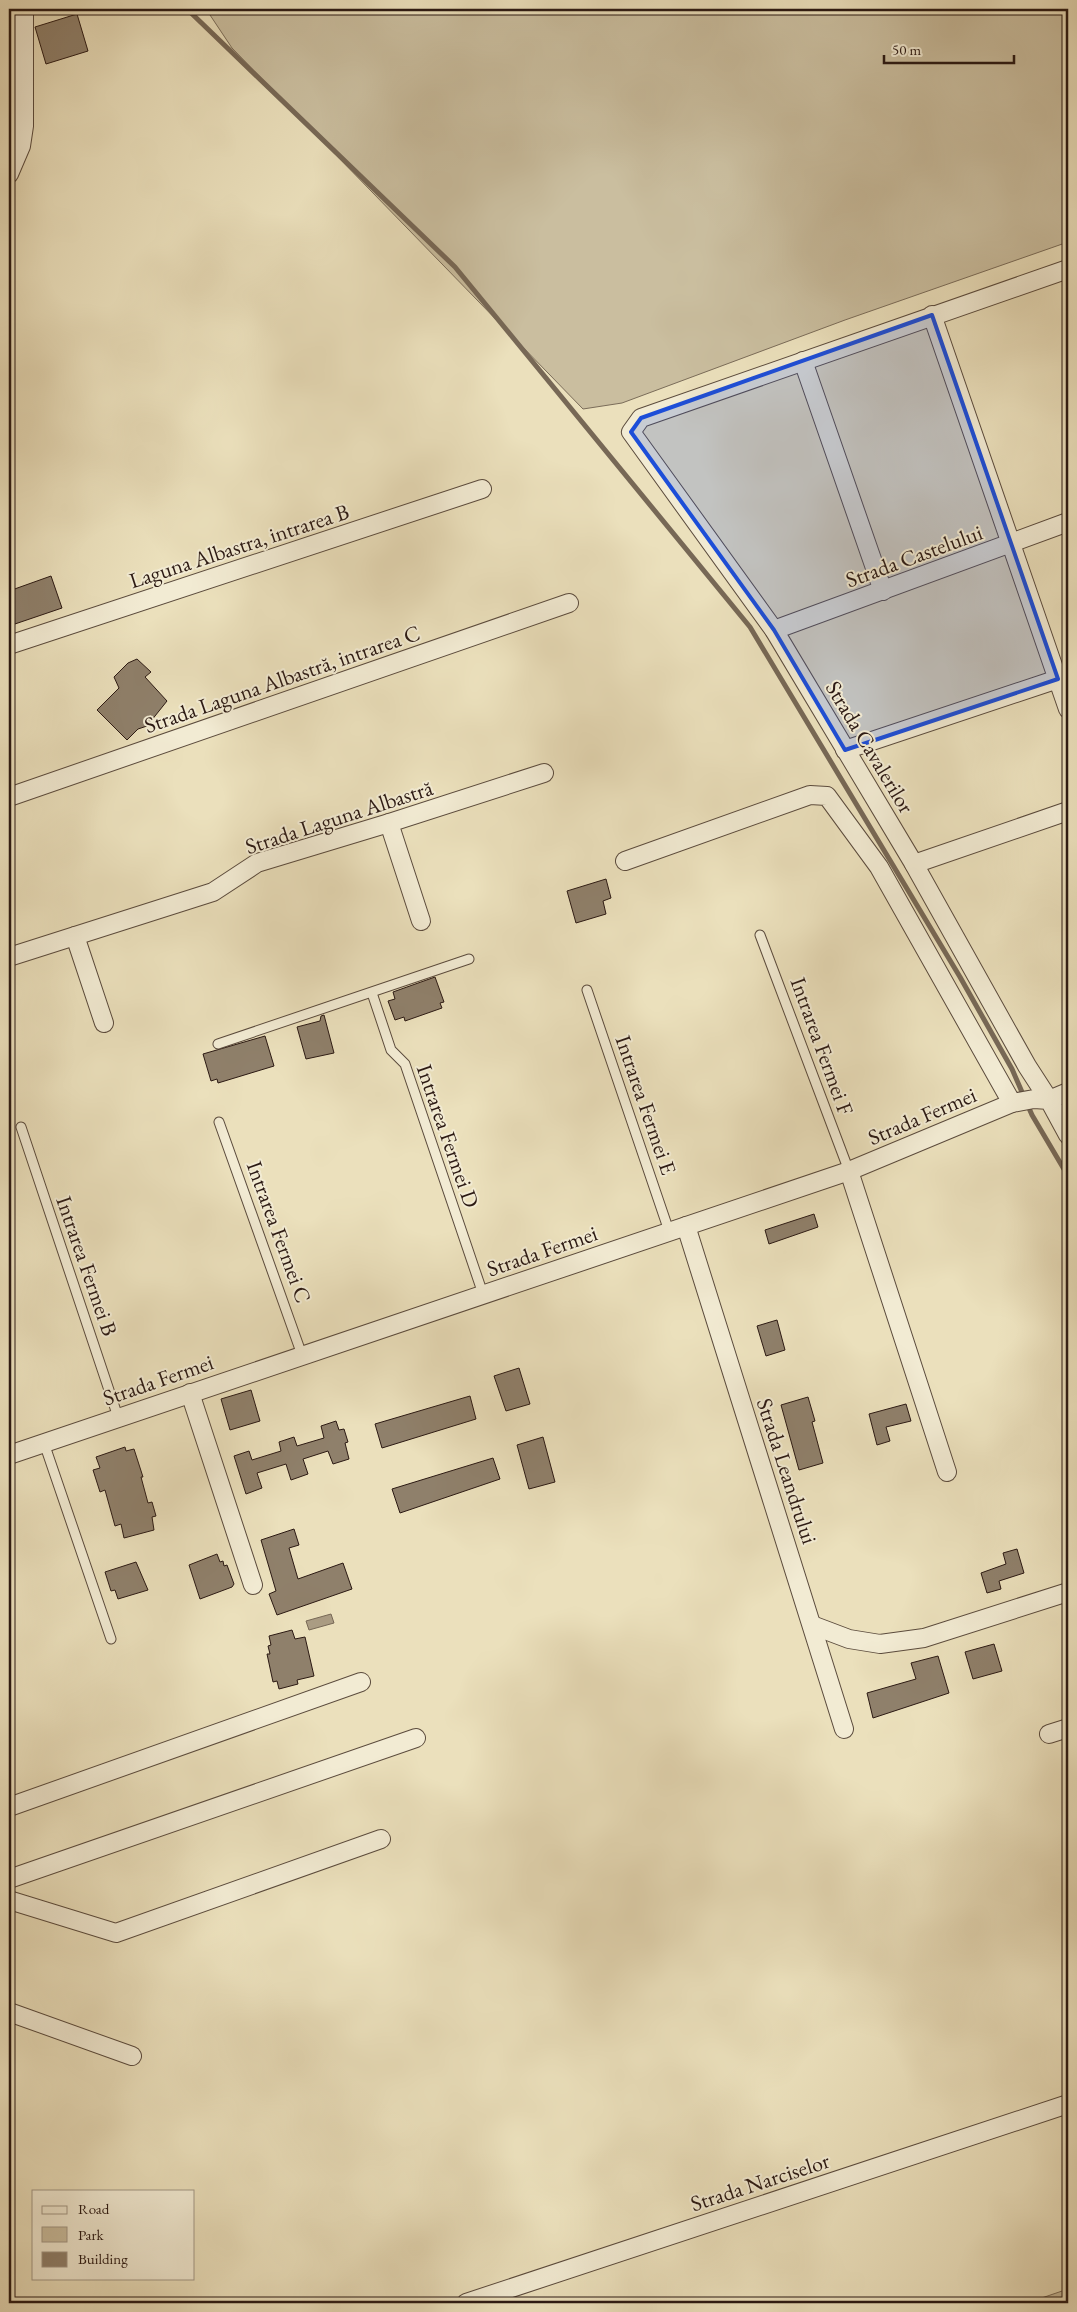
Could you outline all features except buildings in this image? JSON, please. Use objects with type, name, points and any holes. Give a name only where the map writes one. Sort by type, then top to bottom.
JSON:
[{"type":"street","points":[[9,174],[20,146],[24,126],[24,9]]},
{"type":"street","points":[[883,591],[803,361],[1068,269]]},
{"type":"street","points":[[932,316],[1068,709]]},
{"type":"street","name":"Strada Cavalerilor","points":[[803,361],[641,418],[630,432],[774,630],[914,864],[1027,1066],[1041,1100]]},
{"type":"street","name":"Laguna Albastra, intrarea B","points":[[9,645],[482,489]]},
{"type":"street","name":"Strada Castelului","points":[[774,630],[1068,522]]},
{"type":"street","name":"Strada Laguna Albastră, intrarea C","points":[[9,797],[569,603]]},
{"type":"street","points":[[845,750],[1058,679]]},
{"type":"street","name":"Strada Laguna Albastră","points":[[9,958],[214,892],[257,863],[390,823],[544,773]]},
{"type":"street","points":[[625,861],[810,796],[827,796],[879,867],[1012,1103]]},
{"type":"street","points":[[914,864],[1068,811]]},
{"type":"street","points":[[390,823],[421,921]]},
{"type":"street","points":[[75,936],[104,1023]]},
{"type":"street","name":"Strada Fermei","points":[[9,1455],[849,1171],[1012,1103],[1041,1100],[1068,1092]]},
{"type":"street","points":[[1041,1100],[1068,1134]]},
{"type":"street","points":[[849,1171],[947,1472]]},
{"type":"street","name":"Strada Leandrului","points":[[677,1229],[812,1625],[844,1729]]},
{"type":"street","points":[[190,1393],[253,1585]]},
{"type":"street","points":[[812,1625],[849,1639],[880,1644],[924,1638],[1068,1592]]},
{"type":"street","points":[[9,1808],[361,1682]]},
{"type":"street","points":[[1049,1734],[1068,1728]]},
{"type":"street","points":[[9,1878],[416,1738]]},
{"type":"street","points":[[9,1900],[116,1933],[381,1839]]},
{"type":"street","points":[[9,2012],[132,2056]]},
{"type":"street","name":"Strada Narciselor","points":[[466,2303],[1068,2104]]},
{"type":"lane","name":"Intrarea Fermei F","points":[[760,935],[849,1171]]},
{"type":"lane","points":[[218,1044],[469,959]]},
{"type":"lane","name":"Intrarea Fermei E","points":[[588,990],[677,1229]]},
{"type":"lane","name":"Intrarea Fermei D","points":[[372,993],[391,1050],[405,1064],[483,1294]]},
{"type":"lane","name":"Intrarea Fermei C","points":[[219,1122],[302,1355]]},
{"type":"lane","name":"Intrarea Fermei B","points":[[21,1127],[118,1417]]},
{"type":"lane","points":[[44,1443],[111,1639]]},
{"type":"highlighted area","points":[[932,315],[1058,679],[845,750],[774,630],[631,432],[641,418]]},
{"type":"green space","points":[[206,9],[1068,9],[1068,242],[845,320],[622,403],[583,409],[232,48]]},
{"type":"green space","points":[[1068,2289],[1068,2303],[1027,2303]]},
{"type":"shaded area","points":[[331,1614],[334,1623],[309,1630],[306,1621]]},
{"type":"waterway","points":[[187,9],[455,267],[750,627],[960,977],[1012,1069],[1032,1115],[1068,1176]]}]
